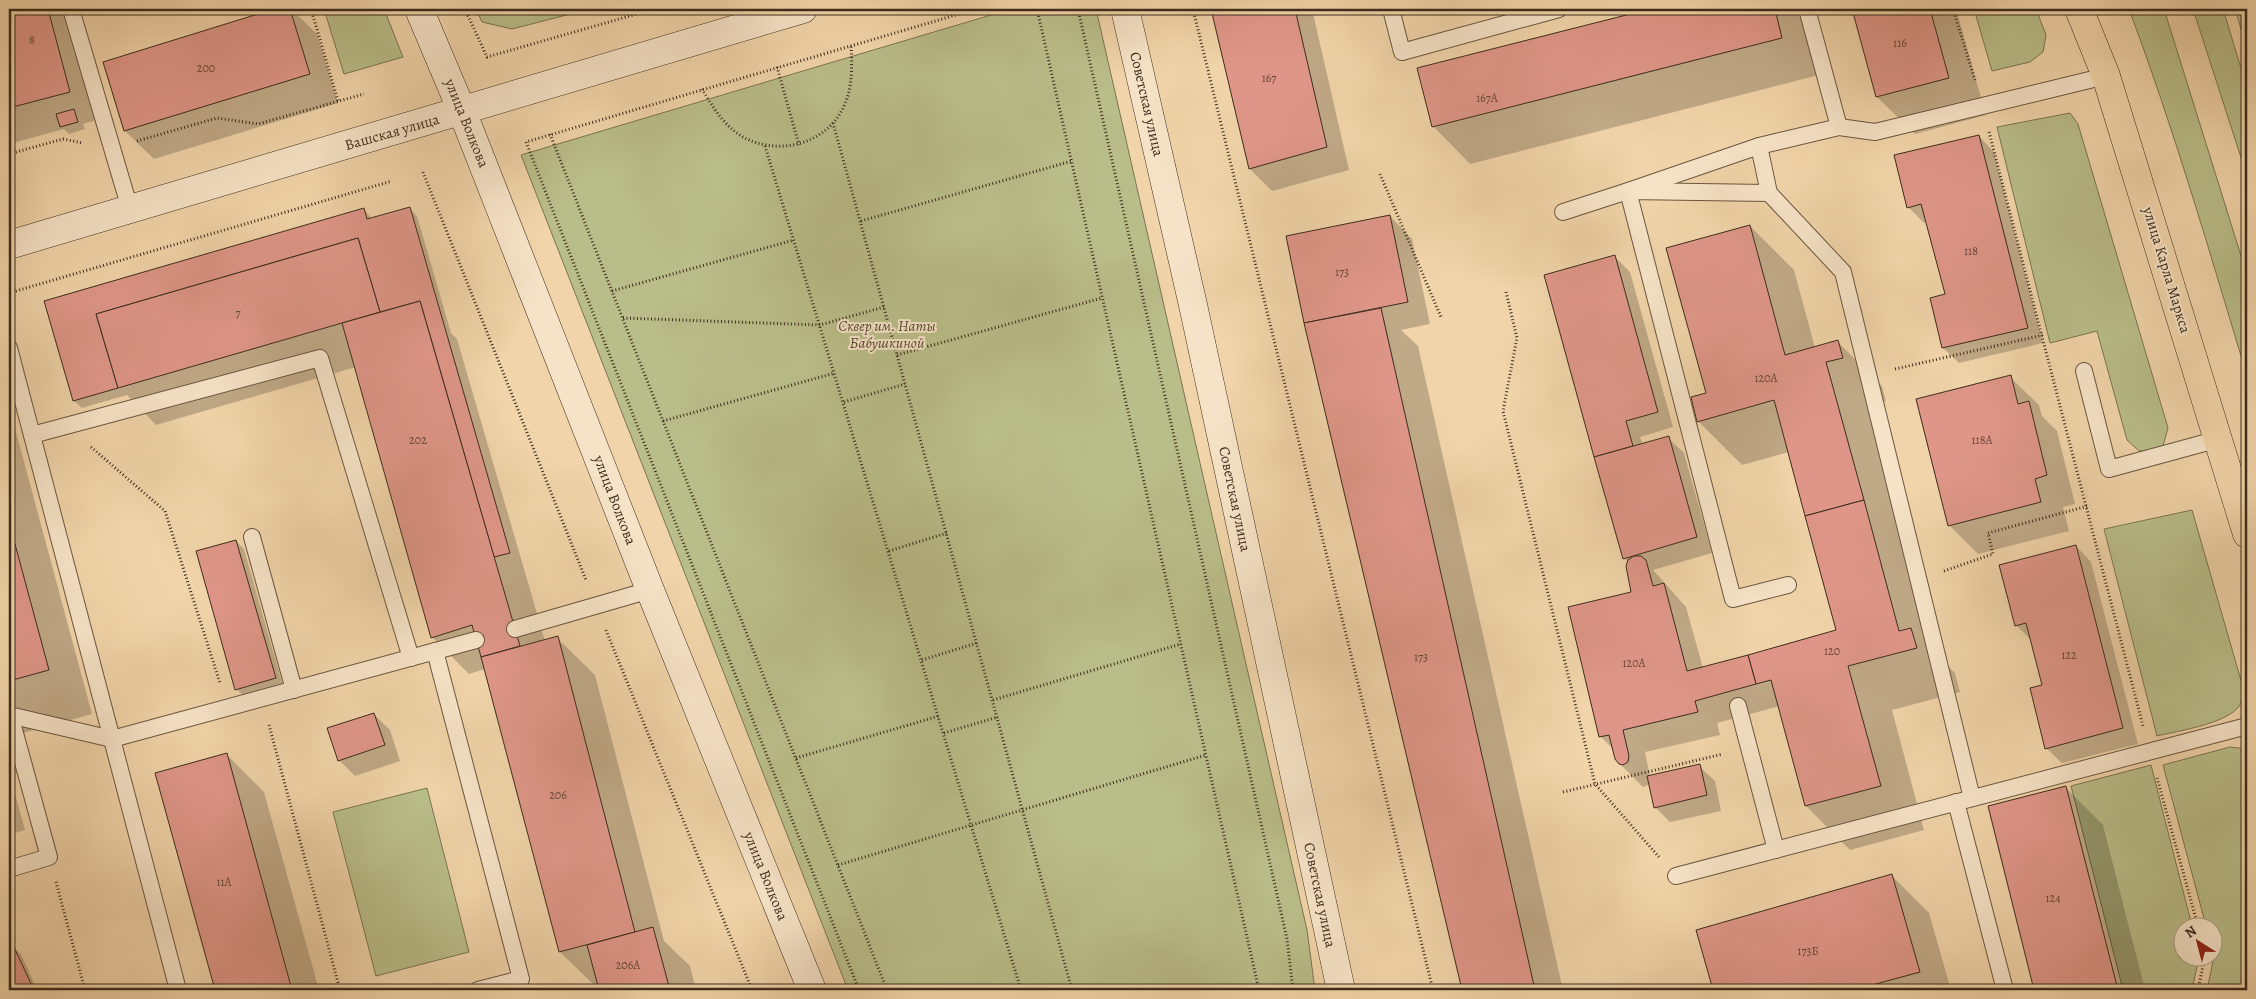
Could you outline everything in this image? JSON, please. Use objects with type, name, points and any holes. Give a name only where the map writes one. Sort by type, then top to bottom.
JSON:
[{"type":"main road","name":"улица Карла Маркса","points":[[2079,9],[2106,76],[2219,439],[2241,489],[2247,533]]},
{"type":"street","name":"улица Волкова","points":[[419,9],[462,111],[650,590],[812,990]]},
{"type":"street","name":"Вашская улица","points":[[9,245],[803,9]]},
{"type":"street","name":"Советская улица","points":[[1125,9],[1195,315],[1341,990]]},
{"type":"lane","points":[[71,9],[130,209]]},
{"type":"lane","points":[[1392,9],[1402,52],[1558,9]]},
{"type":"lane","points":[[1807,9],[1839,127]]},
{"type":"lane","points":[[1563,212],[1759,146],[1839,127],[1875,132],[2106,76]]},
{"type":"lane","points":[[1759,146],[1769,193],[1843,272],[1919,579],[2005,990]]},
{"type":"lane","points":[[1628,191],[1769,193]]},
{"type":"lane","points":[[1628,191],[1733,599],[1788,584]]},
{"type":"lane","points":[[9,348],[178,990]]},
{"type":"lane","points":[[32,435],[320,358],[411,658]]},
{"type":"lane","points":[[2084,371],[2109,469],[2219,439]]},
{"type":"lane","points":[[252,537],[294,690]]},
{"type":"lane","points":[[515,629],[650,590]]},
{"type":"lane","points":[[9,869],[49,857],[10,715],[112,739],[476,640]]},
{"type":"lane","points":[[435,651],[521,980],[478,990]]},
{"type":"lane","points":[[1738,706],[1776,850]]},
{"type":"lane","points":[[1676,876],[2247,726]]},
{"type":"path","points":[[311,9],[338,101]]},
{"type":"path","points":[[465,9],[486,57],[654,9]]},
{"type":"path","points":[[859,990],[526,142],[976,9]]},
{"type":"path","points":[[1037,9],[1259,990]]},
{"type":"path","points":[[1078,9],[1287,939],[1293,990]]},
{"type":"path","points":[[1193,9],[1433,990]]},
{"type":"path","points":[[1953,9],[1982,105],[2088,506],[2150,751],[2195,916]]},
{"type":"path","points":[[702,89],[715,110],[746,139],[766,146],[800,145],[818,136],[833,123],[844,106],[850,88],[851,46]]},
{"type":"path","points":[[777,67],[800,145]]},
{"type":"path","points":[[9,154],[63,139],[112,148],[217,118],[258,124],[364,94]]},
{"type":"path","points":[[833,123],[1024,810],[1072,990]]},
{"type":"path","points":[[550,134],[887,990]]},
{"type":"path","points":[[766,146],[1021,990]]},
{"type":"path","points":[[861,221],[1072,161]]},
{"type":"path","points":[[1380,174],[1440,317]]},
{"type":"path","points":[[9,294],[392,181]]},
{"type":"path","points":[[612,291],[794,240]]},
{"type":"path","points":[[1506,292],[1517,338],[1503,411],[1595,784],[1676,876]]},
{"type":"path","points":[[897,355],[1102,298]]},
{"type":"path","points":[[622,318],[820,325],[884,307]]},
{"type":"path","points":[[1869,375],[2043,336]]},
{"type":"path","points":[[663,421],[835,373]]},
{"type":"path","points":[[844,402],[906,384]]},
{"type":"path","points":[[66,426],[165,511],[228,708]]},
{"type":"path","points":[[1919,579],[1993,554],[1988,533],[2088,506]]},
{"type":"path","points":[[889,551],[947,533]]},
{"type":"path","points":[[922,660],[977,643]]},
{"type":"path","points":[[993,700],[1181,644]]},
{"type":"path","points":[[262,698],[340,990]]},
{"type":"path","points":[[796,758],[939,716]]},
{"type":"path","points":[[944,733],[998,717]]},
{"type":"path","points":[[1563,792],[1749,748]]},
{"type":"path","points":[[838,865],[1206,755]]},
{"type":"path","points":[[49,857],[85,990]]},
{"type":"path","points":[[2198,990],[2203,966]]},
{"type":"green space","points":[[324,9],[384,9],[403,57],[344,74]]},
{"type":"green space","points":[[476,9],[590,9],[512,29],[482,22]]},
{"type":"green space","name":"Сквер им. Наты Бабушкиной","points":[[1011,9],[1096,9],[1307,930],[1315,990],[848,990],[521,155]]},
{"type":"green space","points":[[1974,9],[2036,9],[2046,35],[2043,52],[2030,62],[1992,71]]},
{"type":"green space","points":[[2129,9],[2164,9],[2247,275],[2247,376],[2176,145]]},
{"type":"green space","points":[[2193,9],[2223,9],[2247,88],[2247,176]]},
{"type":"green space","points":[[2235,9],[2247,9],[2247,49]]},
{"type":"green space","points":[[2070,113],[2078,124],[2168,428],[2163,446],[2151,451],[2139,451],[2127,440],[2097,331],[2050,343],[1997,127]]},
{"type":"green space","points":[[2192,510],[2242,684],[2242,700],[2238,708],[2218,720],[2205,725],[2157,736],[2104,529]]},
{"type":"green space","points":[[2230,747],[2247,749],[2247,990],[2207,990],[2212,966],[2224,966],[2224,916],[2203,916],[2163,765]]},
{"type":"green space","points":[[2151,765],[2189,916],[2174,916],[2174,966],[2197,966],[2192,990],[2123,990],[2071,786]]},
{"type":"green space","points":[[427,788],[469,952],[376,976],[333,812]]},
{"type":"building","points":[[9,9],[48,9],[70,92],[9,108]]},
{"type":"building","points":[[274,9],[290,9],[310,74],[124,131],[103,62]]},
{"type":"building","points":[[1211,9],[1295,9],[1327,147],[1249,169]]},
{"type":"building","points":[[1650,9],[1775,9],[1782,38],[1432,127],[1417,68]]},
{"type":"building","points":[[1852,9],[1930,9],[1949,78],[1876,97]]},
{"type":"building","points":[[74,109],[78,122],[60,127],[56,114]]},
{"type":"building","points":[[1979,135],[2028,328],[1942,348],[1930,298],[1945,294],[1921,204],[1907,208],[1894,155]]},
{"type":"building","points":[[410,207],[510,553],[494,557],[420,301],[380,312],[358,238],[96,314],[118,388],[73,401],[44,301],[364,208],[367,219]]},
{"type":"building","points":[[1390,215],[1408,302],[1304,323],[1286,236]]},
{"type":"building","points":[[1750,225],[1785,355],[1838,340],[1843,358],[1826,362],[1864,500],[1805,516],[1774,400],[1697,422],[1691,397],[1706,393],[1666,248]]},
{"type":"building","points":[[358,238],[380,312],[118,388],[96,314]]},
{"type":"building","points":[[1615,255],[1658,412],[1626,421],[1633,446],[1594,457],[1544,275]]},
{"type":"building","points":[[420,301],[520,646],[481,657],[472,625],[431,638],[342,323]]},
{"type":"building","points":[[1381,308],[1535,990],[1462,990],[1304,323]]},
{"type":"building","points":[[2011,375],[2018,404],[2029,401],[2047,475],[2035,479],[2041,502],[1948,526],[1916,399]]},
{"type":"building","points":[[1669,436],[1697,537],[1623,559],[1594,457]]},
{"type":"building","points":[[1864,500],[1899,631],[1911,628],[1917,648],[1848,666],[1881,786],[1805,806],[1771,680],[1756,684],[1748,655],[1836,630],[1805,516]]},
{"type":"building","points":[[9,522],[49,670],[9,681]]},
{"type":"building","points":[[236,540],[276,678],[235,690],[196,551]]},
{"type":"building","points":[[2076,545],[2123,728],[2045,749],[2030,688],[2042,685],[2026,623],[2015,626],[1999,565]]},
{"type":"building","points":[[1634,556],[1641,556],[1646,560],[1653,586],[1664,583],[1687,671],[1748,655],[1756,684],[1695,701],[1698,712],[1623,730],[1629,756],[1628,762],[1623,765],[1619,764],[1615,759],[1609,735],[1599,737],[1568,607],[1631,592],[1626,566],[1628,560]]},
{"type":"building","points":[[558,636],[635,932],[559,952],[481,657]]},
{"type":"building","points":[[374,713],[385,745],[338,761],[327,728]]},
{"type":"building","points":[[227,753],[292,990],[215,990],[155,773]]},
{"type":"building","points":[[1700,764],[1707,795],[1654,808],[1647,776]]},
{"type":"building","points":[[2066,786],[2118,990],[2034,990],[1988,806]]},
{"type":"building","points":[[1892,874],[1920,972],[1854,990],[1713,990],[1696,930]]},
{"type":"building","points":[[653,927],[670,990],[581,990],[598,986],[587,945]]},
{"type":"building","points":[[13,945],[34,990],[9,990],[9,947]]}]
